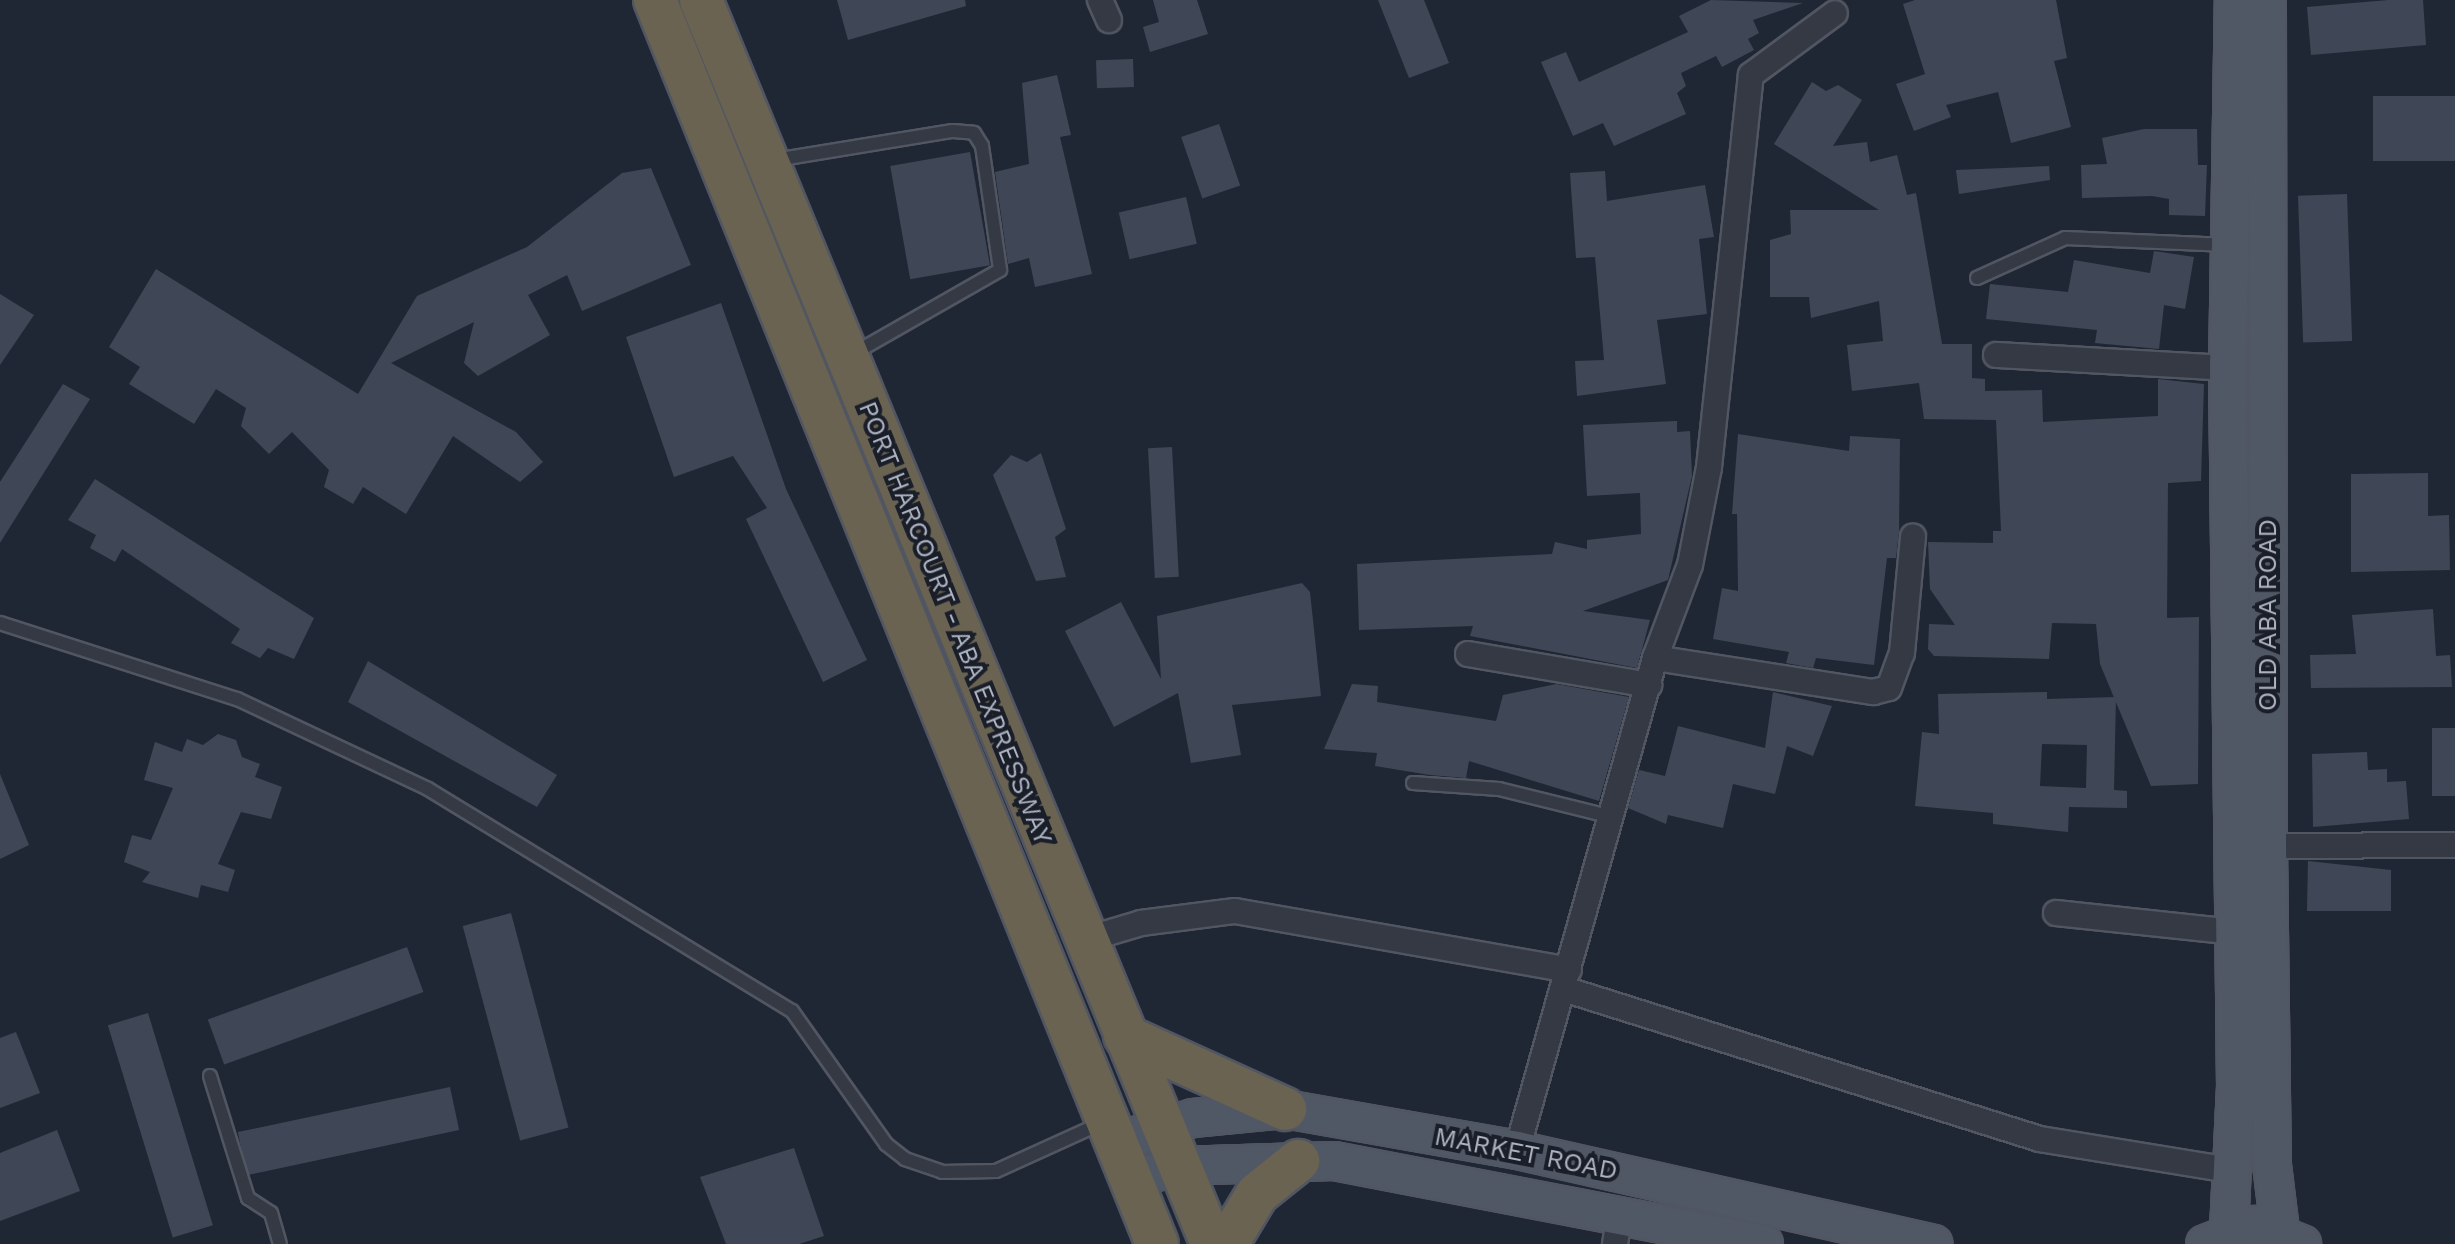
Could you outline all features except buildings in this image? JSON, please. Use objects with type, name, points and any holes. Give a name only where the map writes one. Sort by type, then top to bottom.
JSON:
[{"type":"highway","name":"PORT HARCOURT - ABA EXPRESSWAY","points":[[655,0],[1157,1244]]},
{"type":"highway","name":"PORT HARCOURT - ABA EXPRESSWAY","points":[[701,0],[1084,940],[1212,1244]]},
{"type":"highway","points":[[1125,1036],[1285,1109]]},
{"type":"highway","points":[[1227,1244],[1257,1194],[1298,1161]]},
{"type":"main road","name":"OLD ABA ROAD","points":[[2217,1236],[2235,1171],[2228,368],[2234,0]]},
{"type":"main road","name":"OLD ABA ROAD","points":[[2267,0],[2268,846],[2272,1165],[2291,1237]]},
{"type":"main road","name":"MARKET ROAD","points":[[1118,1147],[1163,1126],[1285,1109],[1517,1150],[1934,1244]]},
{"type":"main road","name":"MARKET ROAD","points":[[1118,1147],[1178,1166],[1298,1161],[1382,1166],[1618,1228],[1764,1244]]},
{"type":"main road","points":[[2217,1236],[2291,1237]]},
{"type":"street","points":[[1517,1150],[1655,658],[1690,565],[1709,467],[1751,75],[1835,13]]},
{"type":"street","points":[[1996,355],[2228,368]]},
{"type":"street","points":[[1655,658],[1873,692],[1889,688],[1902,653],[1913,537]]},
{"type":"street","points":[[1468,654],[1649,685]]},
{"type":"street","points":[[2268,846],[2455,845]]},
{"type":"street","points":[[1084,940],[1141,923],[1235,911],[1567,980],[2040,1139],[2235,1171]]},
{"type":"street","points":[[2056,913],[2233,932]]},
{"type":"lane","points":[[767,162],[953,131],[974,133],[982,146],[1000,270],[847,357]]},
{"type":"lane","points":[[1977,278],[2065,238],[2231,245]]},
{"type":"lane","points":[[0,623],[237,699],[428,789],[780,1002],[886,1144],[915,1164],[996,1171],[1118,1147]]},
{"type":"lane","points":[[1413,783],[1499,789],[1612,817]]},
{"type":"lane","points":[[210,1076],[248,1198],[271,1213],[280,1244]]}]
